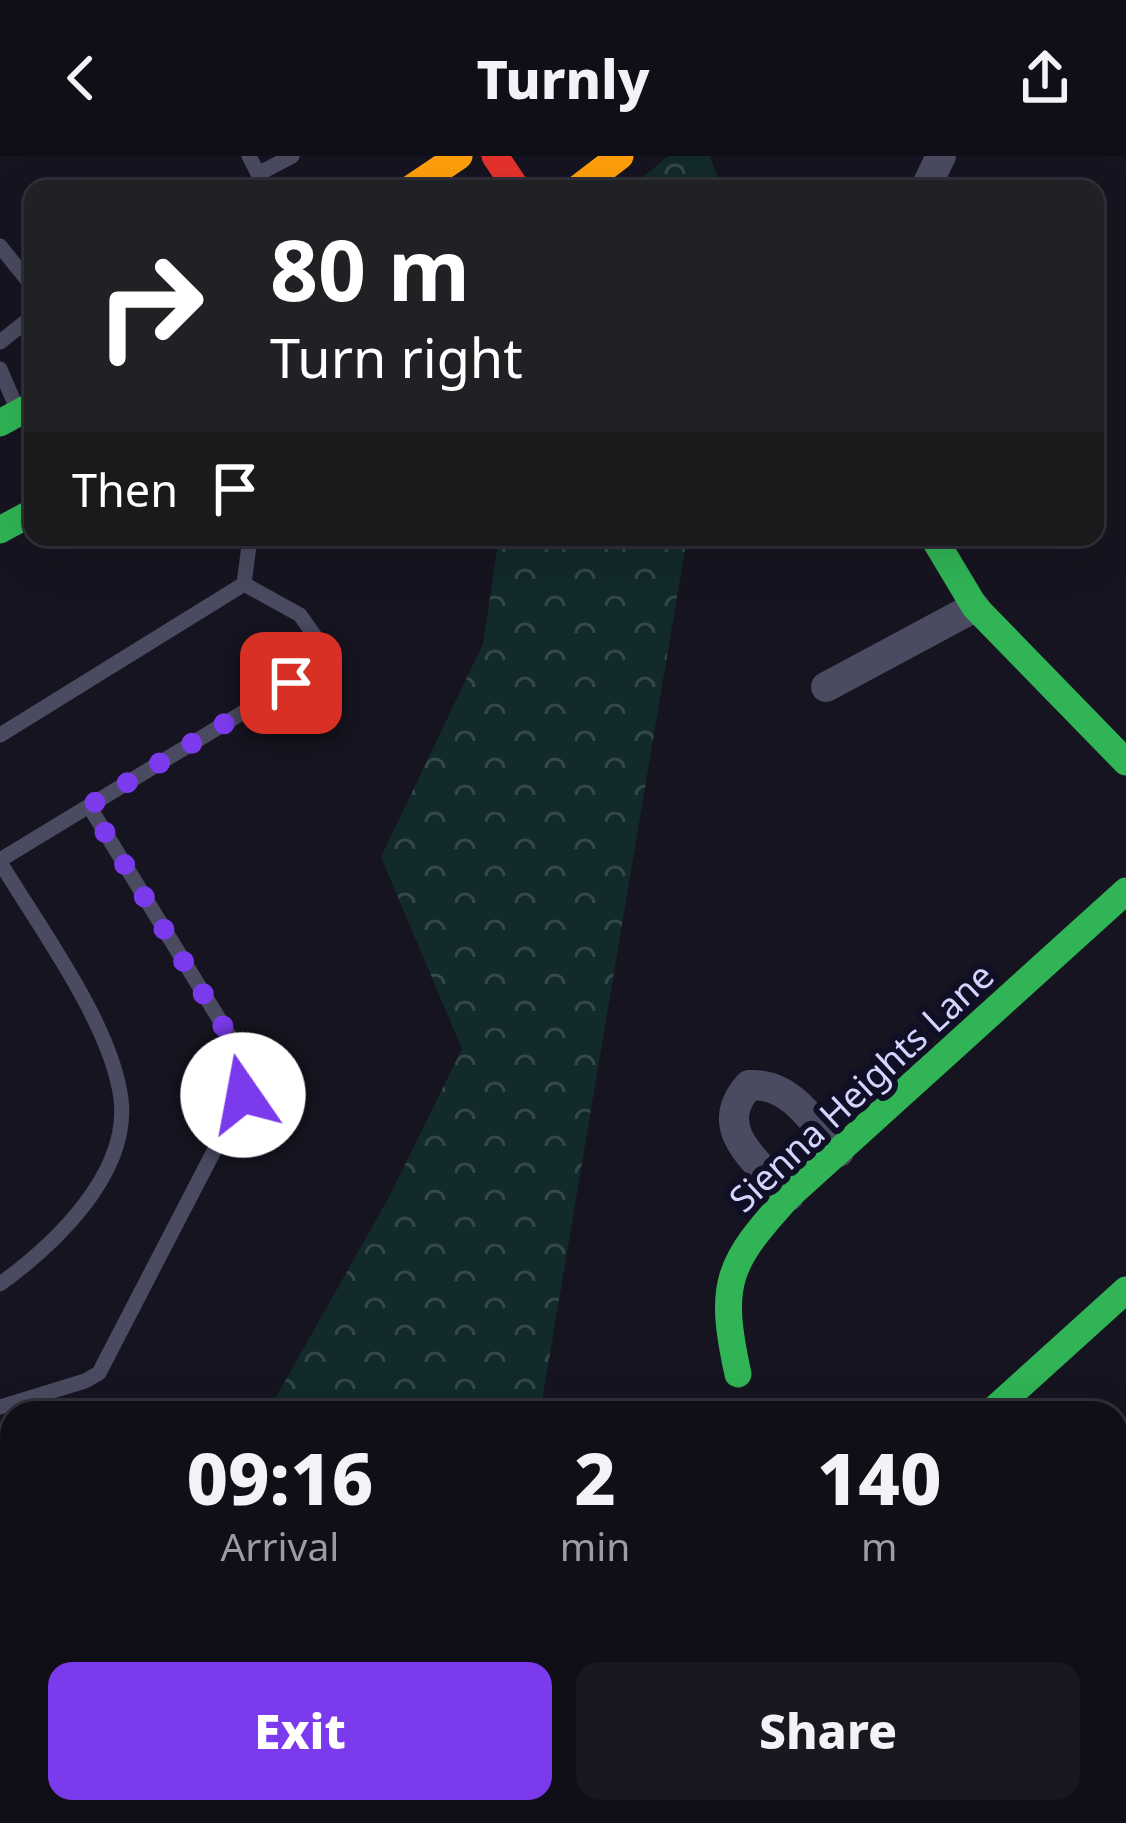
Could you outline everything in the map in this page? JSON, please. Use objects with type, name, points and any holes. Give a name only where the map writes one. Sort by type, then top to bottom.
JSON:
[{"type":"street","points":[[423,180],[459,156]]},
{"type":"street","points":[[589,180],[620,156]]},
{"type":"street","points":[[938,546],[975,607],[1126,762]]},
{"type":"street","points":[[826,687],[975,607]]},
{"type":"street","name":"Sienna Heights Lane","points":[[738,1374],[725,1317],[728,1280],[747,1242],[789,1196],[1126,891]]},
{"type":"street","points":[[789,1196],[740,1143],[731,1120],[734,1102],[749,1085],[764,1084],[789,1094],[838,1152]]},
{"type":"street","points":[[1003,1401],[1126,1290]]},
{"type":"lane","points":[[263,180],[292,156]]},
{"type":"lane","points":[[0,245],[24,276]]},
{"type":"lane","points":[[0,342],[24,323]]},
{"type":"lane","points":[[0,369],[17,414]]},
{"type":"lane","points":[[244,584],[249,546]]},
{"type":"lane","points":[[0,735],[244,584]]},
{"type":"lane","points":[[0,1284],[42,1252],[82,1210],[112,1160],[122,1102],[107,1050],[74,983],[0,861],[331,659],[300,615],[244,584]]},
{"type":"lane","points":[[20,1401],[85,1382],[99,1372],[243,1095],[247,1074],[246,1064],[89,806]]},
{"type":"green space","points":[[669,156],[710,156],[719,180],[638,180]]},
{"type":"green space","points":[[498,546],[685,546],[542,1401],[274,1401],[388,1199],[462,1049],[381,857],[483,644]]},
{"type":"traffic: fast","points":[[0,423],[24,410]]},
{"type":"traffic: fast","points":[[0,530],[24,517]]},
{"type":"traffic: fast","points":[[938,546],[975,607],[1126,762]]},
{"type":"traffic: fast","points":[[738,1374],[729,1296],[740,1258],[768,1219],[1126,891]]},
{"type":"traffic: fast","points":[[1003,1401],[1126,1290]]},
{"type":"traffic: slow","points":[[423,180],[459,156]]},
{"type":"traffic: slow","points":[[589,180],[620,156]]},
{"type":"traffic: jam","points":[[495,156],[511,180]]},
{"type":"route","points":[[243,1095],[246,1064],[89,806],[291,683]]}]
